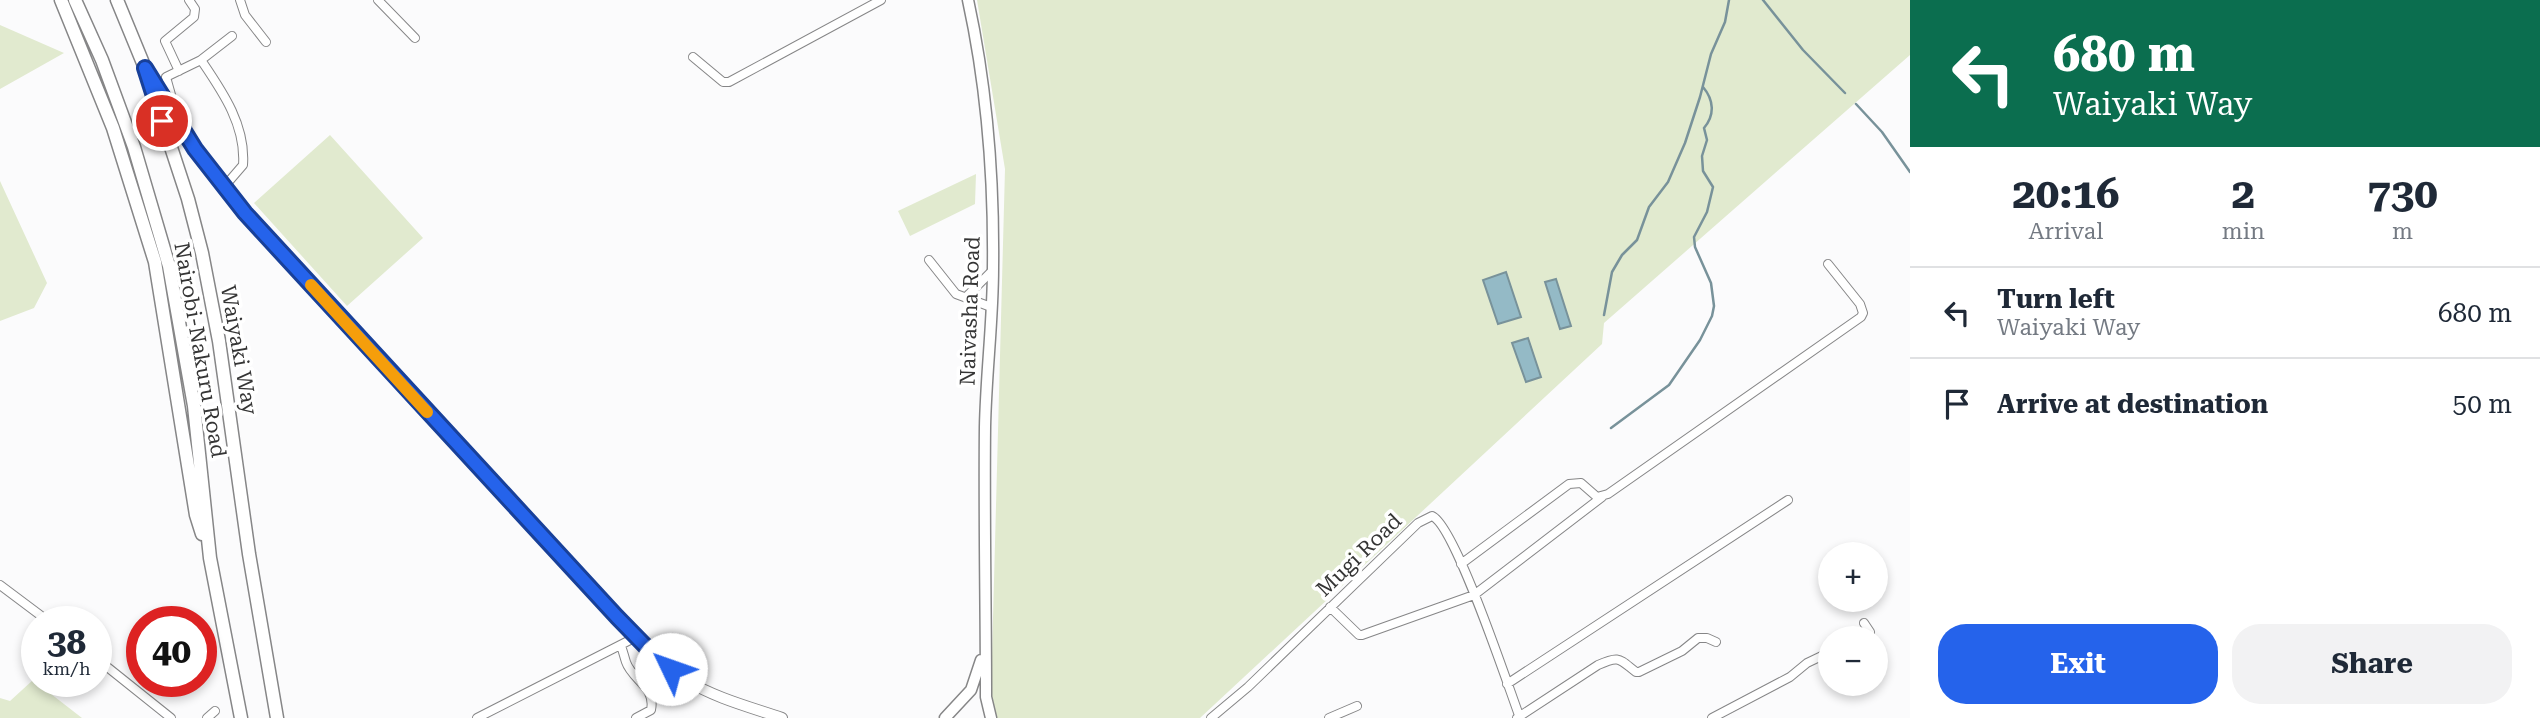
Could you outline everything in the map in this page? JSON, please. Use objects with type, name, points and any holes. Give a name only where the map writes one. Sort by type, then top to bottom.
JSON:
[{"type":"highway","points":[[61,0],[113,128],[155,262],[196,515],[210,558]]},
{"type":"highway","name":"Nairobi-Nakuru Road","points":[[75,0],[102,60],[134,147],[169,266],[194,406],[210,558],[241,718]]},
{"type":"highway","name":"Waiyaki Way","points":[[117,0],[145,68],[188,199],[204,265],[219,341],[277,718]]},
{"type":"main road","name":"Naivasha Road","points":[[968,0],[990,161],[993,270],[985,425],[986,697],[992,718]]},
{"type":"main road","name":"Naivasha Road","points":[[945,718],[971,690],[977,677],[986,626]]},
{"type":"street","points":[[179,71],[165,41],[194,17],[195,9],[189,0]]},
{"type":"street","points":[[240,0],[245,15],[266,42]]},
{"type":"street","points":[[378,0],[415,38]]},
{"type":"street","points":[[693,57],[723,82],[729,82],[881,0]]},
{"type":"street","points":[[179,122],[166,77],[201,60],[232,36]]},
{"type":"street","points":[[201,60],[228,100],[242,144],[243,165],[224,187]]},
{"type":"street","points":[[145,68],[179,122],[245,213],[636,637],[684,679],[766,715],[782,718]]},
{"type":"street","points":[[929,260],[956,294],[992,307]]},
{"type":"street","points":[[1330,607],[1362,635],[1474,595],[1602,497],[1861,317],[1863,313],[1860,304],[1828,264]]},
{"type":"street","points":[[966,297],[993,270]]},
{"type":"street","points":[[1461,564],[1569,484],[1581,483],[1593,494],[1602,497]]},
{"type":"street","points":[[1507,684],[1788,500]]},
{"type":"street","name":"Mugi Road","points":[[1211,718],[1248,687],[1427,517],[1437,517],[1474,595],[1519,718]]},
{"type":"street","points":[[0,585],[28,606]]},
{"type":"street","points":[[477,718],[636,637]]},
{"type":"street","points":[[1519,718],[1612,658],[1620,659],[1636,672],[1682,651],[1698,638],[1716,642]]},
{"type":"street","points":[[621,646],[626,663],[650,693],[650,710],[636,718]]},
{"type":"street","points":[[1712,718],[1790,677],[1818,658]]},
{"type":"street","points":[[112,671],[171,718]]},
{"type":"street","points":[[1329,718],[1357,706]]},
{"type":"street","points":[[1219,710],[1228,718]]},
{"type":"street","points":[[207,718],[215,711]]},
{"type":"green space","points":[[977,0],[1910,0],[1910,55],[1604,323],[1602,344],[1200,718],[997,718],[991,693],[1005,169]]},
{"type":"green space","points":[[0,25],[64,53],[0,89]]},
{"type":"green space","points":[[330,135],[423,238],[347,306],[254,203]]},
{"type":"green space","points":[[976,174],[975,204],[910,236],[898,211]]},
{"type":"green space","points":[[0,181],[47,283],[34,308],[0,321]]},
{"type":"green space","points":[[21,691],[21,697],[55,697],[82,718],[0,718],[0,698],[10,701]]},
{"type":"water","points":[[1506,272],[1521,317],[1498,324],[1483,280]]},
{"type":"water","points":[[1556,279],[1571,326],[1560,329],[1545,282]]},
{"type":"water","points":[[1528,338],[1541,377],[1526,382],[1512,343]]},
{"type":"waterway","points":[[1604,315],[1612,272],[1622,255],[1637,240],[1649,207],[1668,182],[1685,143],[1711,54],[1725,22],[1729,0]]},
{"type":"waterway","points":[[1763,0],[1803,50],[1845,93]]},
{"type":"waterway","points":[[1611,428],[1669,385],[1700,340],[1712,316],[1714,306],[1711,283],[1695,247],[1694,237],[1707,212],[1713,187],[1703,171],[1702,156],[1707,140],[1704,128],[1712,107],[1703,87]]},
{"type":"waterway","points":[[1856,104],[1882,132],[1910,172]]},
{"type":"slow traffic","points":[[311,285],[427,412]]},
{"type":"route","points":[[162,121],[145,68],[195,149],[245,213],[617,617],[671,669]]}]
